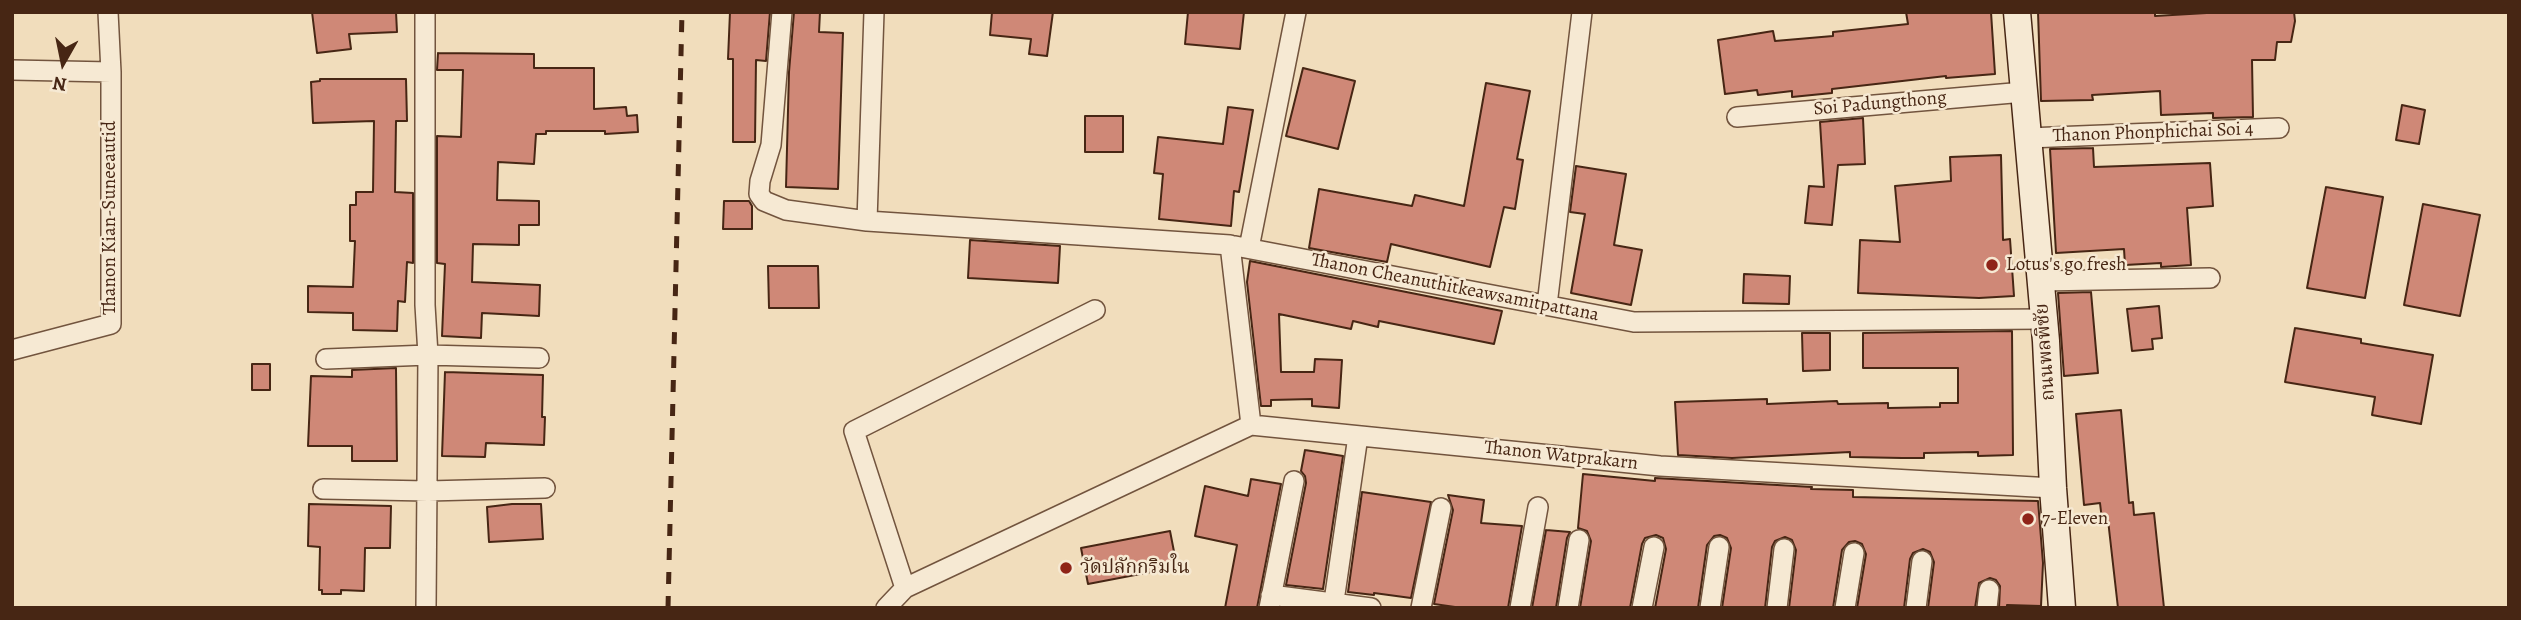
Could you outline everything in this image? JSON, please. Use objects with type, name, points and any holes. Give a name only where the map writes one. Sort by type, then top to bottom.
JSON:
[{"type":"street","name":"Thanon Kian-Suneeautid","points":[[12,350],[111,324],[111,72],[108,12]]},
{"type":"street","points":[[425,12],[425,305],[428,355],[426,608]]},
{"type":"street","name":"Thanon Cheanuthitkeawsamitpattana","points":[[782,12],[771,145],[760,181],[759,194],[764,201],[786,210],[867,220],[1240,246],[1634,322],[2045,319]]},
{"type":"street","points":[[867,220],[874,12]]},
{"type":"street","points":[[886,608],[905,588],[1251,425],[1240,246],[1296,12]]},
{"type":"street","points":[[1546,305],[1582,12]]},
{"type":"street","name":"ถนนพลพิชัย","points":[[2017,12],[2045,319],[2062,608]]},
{"type":"street","points":[[12,70],[111,72]]},
{"type":"street","name":"Soi Padungthong","points":[[1737,117],[2024,92]]},
{"type":"street","name":"Thanon Phonphichai Soi 4","points":[[2028,138],[2279,128]]},
{"type":"street","points":[[2041,281],[2210,278]]},
{"type":"street","points":[[905,588],[854,431],[1095,310]]},
{"type":"street","points":[[326,359],[428,355],[539,358]]},
{"type":"street","name":"Thanon Watprakarn","points":[[1251,425],[1660,466],[2053,488]]},
{"type":"street","points":[[1333,605],[1358,436]]},
{"type":"street","points":[[1294,481],[1270,601],[1371,608]]},
{"type":"street","points":[[323,489],[428,491],[545,488]]},
{"type":"street","points":[[1520,608],[1538,506]]},
{"type":"street","points":[[1421,608],[1441,508]]},
{"type":"street","points":[[1568,608],[1579,540]]},
{"type":"street","points":[[1642,608],[1654,547]]},
{"type":"street","points":[[1710,608],[1719,547]]},
{"type":"street","points":[[1777,608],[1784,549]]},
{"type":"street","points":[[1845,608],[1854,553]]},
{"type":"street","points":[[1916,608],[1922,561]]},
{"type":"building","points":[[312,12],[396,12],[397,32],[349,34],[351,49],[317,53]]},
{"type":"building","points":[[730,12],[770,12],[766,61],[756,60],[755,142],[733,142],[733,59],[728,59]]},
{"type":"building","points":[[794,12],[820,12],[819,32],[843,33],[838,189],[786,187],[789,72]]},
{"type":"building","points":[[992,12],[1053,12],[1047,56],[1029,54],[1031,39],[990,35]]},
{"type":"building","points":[[1188,12],[1244,12],[1240,49],[1185,44]]},
{"type":"building","points":[[1906,12],[1991,12],[1995,74],[1946,76],[1832,89],[1832,93],[1792,97],[1792,91],[1758,95],[1757,90],[1725,94],[1718,40],[1773,31],[1775,41],[1833,36],[1833,32],[1908,24]]},
{"type":"building","points":[[2038,12],[2155,12],[2155,16],[2294,12],[2295,21],[2291,42],[2277,42],[2275,60],[2252,60],[2253,117],[2213,118],[2213,113],[2161,115],[2160,91],[2092,95],[2093,100],[2041,101]]},
{"type":"building","points":[[438,53],[534,54],[534,68],[594,68],[594,109],[626,107],[627,116],[637,115],[638,132],[605,134],[605,131],[546,131],[546,134],[536,134],[534,164],[498,162],[497,200],[539,201],[539,225],[519,225],[519,245],[473,244],[472,282],[540,285],[539,316],[482,313],[481,338],[442,336],[445,264],[437,263],[437,136],[461,137],[463,70],[437,70]]},
{"type":"building","points":[[1303,68],[1355,81],[1338,149],[1286,136]]},
{"type":"building","points":[[320,79],[406,79],[407,121],[396,121],[395,192],[413,193],[413,263],[407,262],[405,302],[398,301],[397,331],[353,330],[353,313],[308,312],[308,286],[353,287],[355,241],[350,241],[350,205],[356,205],[356,192],[373,192],[374,121],[313,123],[311,82]]},
{"type":"building","points":[[1486,83],[1530,91],[1517,159],[1523,160],[1515,209],[1504,207],[1490,267],[1391,244],[1387,262],[1309,248],[1319,189],[1412,206],[1415,195],[1464,206]]},
{"type":"building","points":[[2402,105],[2425,110],[2419,144],[2396,140]]},
{"type":"building","points":[[1228,107],[1253,110],[1239,192],[1234,191],[1231,226],[1159,219],[1163,174],[1154,173],[1158,137],[1223,144]]},
{"type":"building","points":[[1085,116],[1123,116],[1123,152],[1085,152]]},
{"type":"building","points":[[1863,118],[1865,164],[1838,165],[1832,225],[1805,223],[1809,186],[1824,187],[1820,122]]},
{"type":"building","points":[[2093,148],[2094,167],[2210,163],[2213,206],[2187,208],[2191,265],[2125,265],[2124,249],[2056,253],[2050,149]]},
{"type":"building","points":[[2001,155],[2003,240],[2010,239],[2014,296],[1979,298],[1858,293],[1860,240],[1900,242],[1895,186],[1951,181],[1950,157]]},
{"type":"building","points":[[1576,166],[1626,174],[1614,245],[1642,250],[1631,305],[1571,293],[1585,214],[1570,212]]},
{"type":"building","points":[[2326,187],[2383,197],[2365,298],[2307,288]]},
{"type":"building","points":[[724,201],[749,201],[752,206],[752,229],[723,229]]},
{"type":"building","points":[[2423,204],[2480,215],[2460,316],[2404,305]]},
{"type":"building","points":[[970,240],[1060,246],[1058,283],[968,278]]},
{"type":"building","points":[[1250,261],[1502,311],[1494,344],[1379,321],[1378,327],[1353,321],[1351,329],[1279,314],[1281,372],[1314,372],[1315,359],[1342,360],[1339,408],[1312,406],[1312,399],[1271,400],[1271,406],[1261,406],[1247,282]]},
{"type":"building","points":[[768,266],[818,266],[819,308],[769,308]]},
{"type":"building","points":[[1744,274],[1790,276],[1789,304],[1743,303]]},
{"type":"building","points":[[2091,292],[2098,373],[2064,376],[2058,293]]},
{"type":"building","points":[[2159,306],[2162,338],[2152,339],[2153,349],[2132,351],[2127,309]]},
{"type":"building","points":[[2295,328],[2433,355],[2421,424],[2372,415],[2375,397],[2285,382]]},
{"type":"building","points":[[2012,331],[2013,455],[1978,456],[1978,452],[1924,453],[1924,458],[1902,458],[1850,457],[1850,452],[1732,458],[1678,455],[1675,402],[1767,399],[1767,404],[1837,401],[1838,404],[1888,403],[1888,408],[1940,407],[1940,403],[1958,403],[1958,368],[1863,368],[1863,333]]},
{"type":"building","points":[[1802,333],[1830,333],[1830,370],[1803,371]]},
{"type":"building","points":[[252,364],[270,364],[270,390],[252,390]]},
{"type":"building","points":[[396,368],[397,461],[352,461],[352,446],[308,446],[311,376],[352,377],[352,370]]},
{"type":"building","points":[[445,372],[543,375],[544,445],[486,443],[485,457],[442,456]]},
{"type":"building","points":[[2121,410],[2129,503],[2133,502],[2134,515],[2154,513],[2164,608],[2118,608],[2108,520],[2102,520],[2100,503],[2084,505],[2076,414]]},
{"type":"building","points":[[1305,450],[1343,456],[1323,589],[1286,585],[1306,483],[1301,471]]},
{"type":"building","points":[[1583,474],[1655,481],[1655,478],[1853,490],[1853,497],[2038,501],[2043,563],[2041,606],[2007,605],[2007,608],[1999,608],[2000,586],[1996,580],[1990,578],[1979,583],[1975,608],[1928,608],[1934,562],[1930,552],[1923,549],[1913,553],[1910,559],[1904,608],[1857,608],[1866,554],[1862,544],[1855,541],[1849,542],[1842,550],[1833,608],[1789,608],[1796,550],[1792,540],[1785,537],[1775,541],[1772,547],[1765,608],[1722,608],[1731,548],[1727,538],[1720,535],[1714,536],[1707,545],[1698,608],[1655,608],[1666,549],[1663,538],[1656,535],[1645,538],[1642,544],[1630,608],[1580,608],[1591,541],[1587,531],[1578,528]]},
{"type":"building","points":[[1251,479],[1281,484],[1257,608],[1225,608],[1237,545],[1195,536],[1205,486],[1248,496]]},
{"type":"building","points":[[1362,492],[1431,502],[1411,598],[1348,592]]},
{"type":"building","points":[[1448,495],[1484,500],[1481,523],[1522,526],[1508,608],[1462,608],[1434,604],[1453,510]]},
{"type":"building","points":[[309,504],[391,506],[390,548],[365,548],[364,591],[341,590],[341,594],[322,594],[322,590],[319,590],[320,547],[308,546]]},
{"type":"building","points":[[541,504],[543,539],[489,542],[487,507]]},
{"type":"building","points":[[1546,530],[1570,532],[1556,608],[1532,608]]},
{"type":"building","points":[[1170,531],[1177,567],[1088,584],[1081,548]]},
{"type":"railway","points":[[668,608],[682,12]]},
{"type":"place","name":"Lotus's go fresh","points":[[1992,265]]},
{"type":"place","name":"7-Eleven","points":[[2028,519]]},
{"type":"place","name":"วัดปลักกริมใน","points":[[1066,568]]}]
